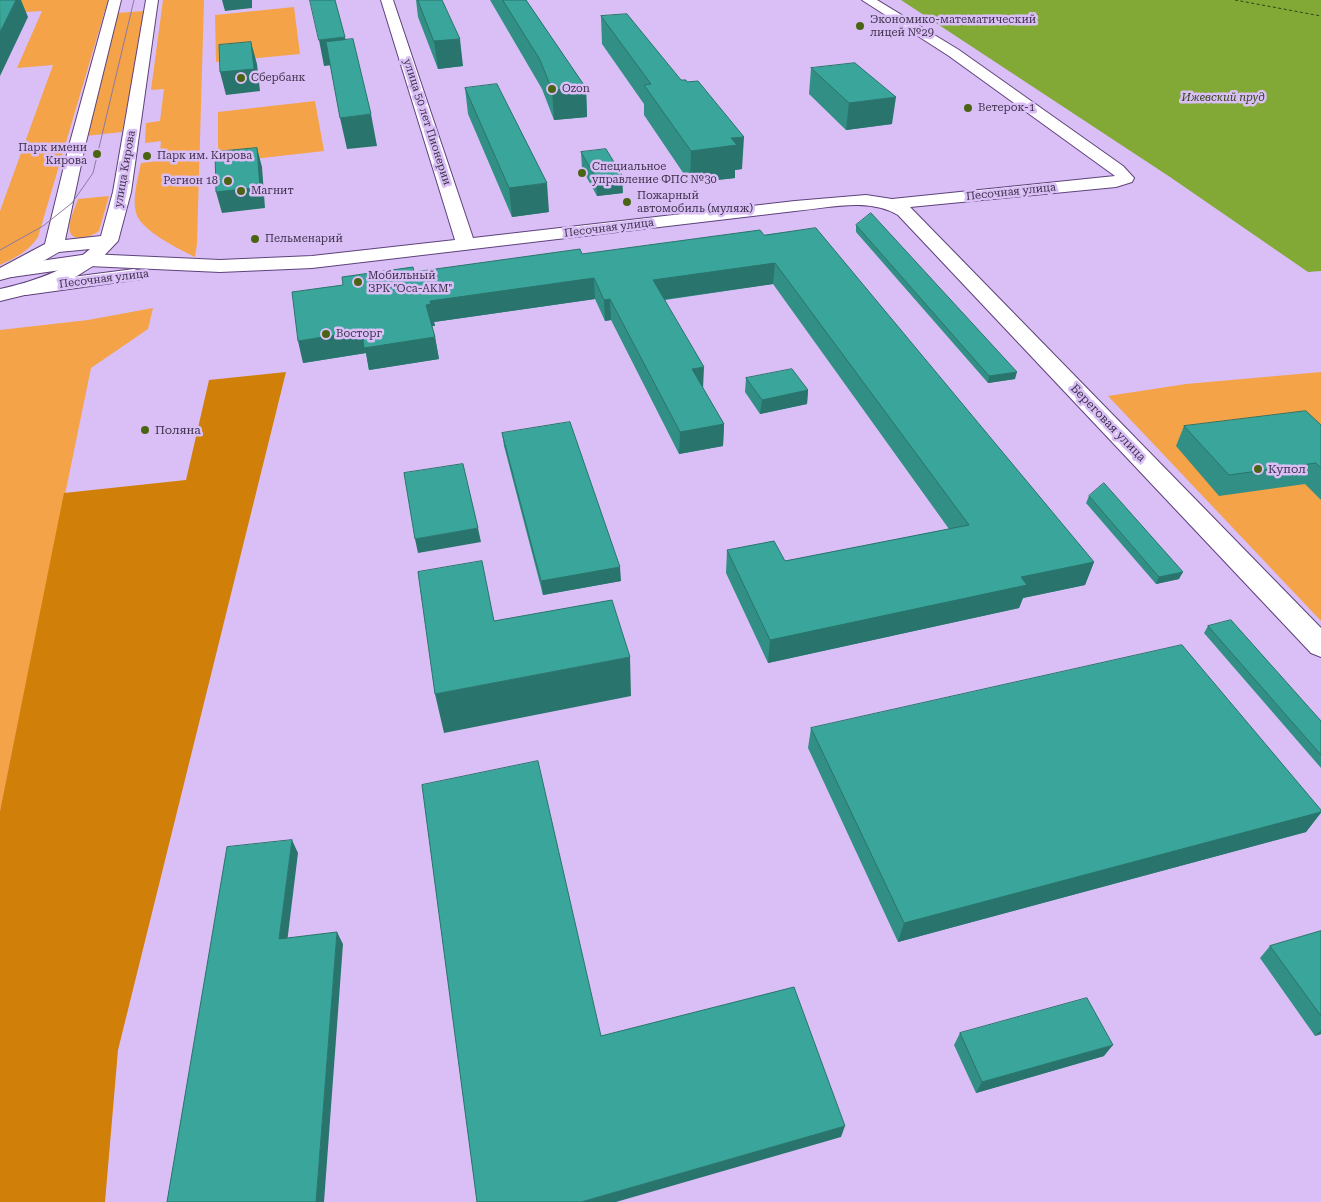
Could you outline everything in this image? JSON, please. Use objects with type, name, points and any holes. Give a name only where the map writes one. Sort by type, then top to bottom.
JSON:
[{"type":"street","points":[[54,247],[114,0]]},
{"type":"street","name":"улица Кирова","points":[[109,241],[122,192],[152,0]]},
{"type":"street","name":"улица 50 лет Пионерии","points":[[387,0],[466,245]]},
{"type":"street","name":"Песочная улица","points":[[6,273],[68,268],[312,262],[795,206],[866,200],[892,204],[1116,182],[1126,178],[1117,168],[954,53],[868,0]]},
{"type":"street","name":"Береговая улица","points":[[892,204],[904,210],[1321,646]]},
{"type":"street","points":[[68,268],[26,289],[6,273],[54,247],[109,241]]},
{"type":"street","points":[[89,260],[109,241]]},
{"type":"street","name":"Песочная улица","points":[[109,241],[210,266]]},
{"type":"street","name":"Песочная улица","points":[[54,247],[68,268]]},
{"type":"street","name":"Песочная улица","points":[[68,268],[89,260],[210,266]]},
{"type":"street","name":"Песочная улица","points":[[0,295],[26,289],[210,266]]},
{"type":"shaded area","points":[[16,0],[108,0],[38,237],[26,250],[0,265],[0,211],[53,65],[17,68],[42,11],[11,13]]},
{"type":"shaded area","points":[[163,0],[204,0],[197,244],[195,257],[153,233],[139,220],[135,207],[136,188],[141,163],[159,161],[161,141],[145,143],[146,123],[160,121],[164,89],[151,90]]},
{"type":"shaded area","points":[[294,7],[300,54],[216,62],[215,15]]},
{"type":"shaded area","points":[[145,11],[122,132],[86,136],[116,13]]},
{"type":"shaded area","points":[[315,101],[324,151],[218,163],[218,112]]},
{"type":"shaded area","points":[[109,196],[99,231],[85,237],[73,236],[70,233],[70,222],[78,199]]},
{"type":"shaded area","points":[[153,308],[148,329],[91,368],[0,811],[0,330],[88,320]]},
{"type":"shaded area","points":[[286,372],[118,1050],[105,1202],[0,1202],[0,811],[64,493],[186,480],[209,380]]},
{"type":"shaded area","points":[[1321,372],[1321,621],[1108,396],[1186,384]]},
{"type":"water","name":"Ижевский пруд","points":[[901,0],[1321,0],[1321,271],[1308,272],[1170,177]]},
{"type":"building","points":[[0,0],[16,0],[0,32]]},
{"type":"building","points":[[310,0],[335,0],[345,37],[319,40]]},
{"type":"building","points":[[418,0],[442,0],[460,39],[434,41]]},
{"type":"building","points":[[503,0],[526,0],[586,88],[552,90],[540,60]]},
{"type":"building","points":[[627,14],[681,80],[686,80],[687,82],[698,81],[744,137],[731,138],[737,145],[691,151],[644,85],[651,84],[601,16]]},
{"type":"building","points":[[353,39],[371,114],[340,118],[326,42]]},
{"type":"building","points":[[251,42],[254,69],[220,72],[219,45]]},
{"type":"building","points":[[855,63],[896,97],[849,103],[811,68]]},
{"type":"building","points":[[497,84],[547,183],[509,188],[465,88]]},
{"type":"building","points":[[257,148],[260,187],[216,192],[215,152]]},
{"type":"building","points":[[606,149],[622,175],[596,178],[581,152]]},
{"type":"building","points":[[871,213],[1017,372],[989,376],[856,225]]},
{"type":"building","points":[[816,228],[1094,562],[1021,577],[1027,585],[770,640],[727,550],[774,541],[785,561],[969,525],[775,263],[653,280],[704,367],[692,369],[724,424],[680,432],[610,299],[604,300],[594,278],[430,301],[431,304],[426,305],[435,337],[364,348],[362,331],[298,341],[292,292],[343,285],[342,277],[413,267],[414,272],[580,249],[582,254],[760,230],[764,235]]},
{"type":"building","points":[[792,369],[808,390],[762,400],[746,378]]},
{"type":"building","points":[[1306,411],[1321,425],[1321,468],[1316,463],[1229,475],[1184,426]]},
{"type":"building","points":[[570,422],[620,567],[541,581],[502,433]]},
{"type":"building","points":[[463,464],[478,528],[415,539],[404,473]]},
{"type":"building","points":[[1104,483],[1183,572],[1159,577],[1089,496]]},
{"type":"building","points":[[482,561],[494,621],[612,600],[630,657],[435,694],[418,572]]},
{"type":"building","points":[[1231,620],[1321,721],[1321,755],[1208,626]]},
{"type":"building","points":[[1182,645],[1321,812],[904,923],[811,728]]},
{"type":"building","points":[[538,761],[601,1036],[794,987],[845,1126],[581,1202],[477,1202],[422,785]]},
{"type":"building","points":[[292,840],[279,939],[337,932],[316,1202],[167,1202],[227,847]]},
{"type":"building","points":[[1321,931],[1321,1016],[1270,946]]},
{"type":"building","points":[[1087,998],[1113,1045],[982,1082],[960,1033]]},
{"type":"ferry route","points":[[1235,0],[1321,16]]},
{"type":"tram line","points":[[0,250],[43,226],[72,203],[93,173],[134,0]]},
{"type":"place","name":"Экономико-математический лицей №29","points":[[860,26]]},
{"type":"place","name":"Сбербанк","points":[[241,78]]},
{"type":"place","name":"Ozon","points":[[552,89]]},
{"type":"place","name":"Ветерок-1","points":[[968,108]]},
{"type":"place","name":"Парк имени Кирова","points":[[97,154]]},
{"type":"place","name":"Парк им. Кирова","points":[[147,156]]},
{"type":"place","name":"Специальное управление ФПС №30","points":[[582,173]]},
{"type":"place","name":"Регион 18","points":[[228,181]]},
{"type":"place","name":"Магнит","points":[[241,191]]},
{"type":"place","name":"Пожарный автомобиль (муляж)","points":[[627,202]]},
{"type":"place","name":"Пельменарий","points":[[255,239]]},
{"type":"place","name":"Мобильный ЗРК \"Оса-АКМ\"","points":[[358,282]]},
{"type":"place","name":"Восторг","points":[[326,334]]},
{"type":"place","name":"Поляна","points":[[145,430]]},
{"type":"place","name":"Купол","points":[[1258,469]]}]
